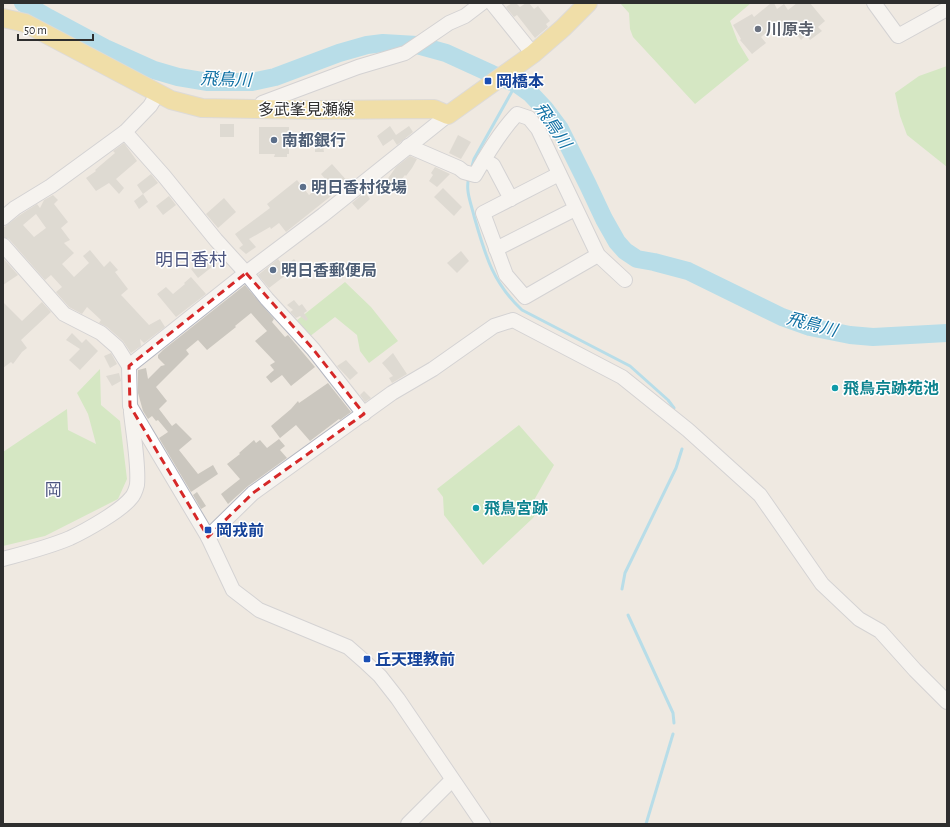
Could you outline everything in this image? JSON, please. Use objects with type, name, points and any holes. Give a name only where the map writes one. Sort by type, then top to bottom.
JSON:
[{"type":"main road","points":[[448,115],[533,54],[563,28],[588,3]]},
{"type":"main road","name":"多武峯見瀬線","points":[[3,18],[25,23],[171,100],[202,108],[434,109],[448,115]]},
{"type":"street","points":[[260,109],[262,104],[358,67],[408,51],[482,3]]},
{"type":"street","points":[[492,3],[533,54]]},
{"type":"street","points":[[874,3],[898,36],[947,9]]},
{"type":"street","points":[[3,218],[15,208],[51,186],[125,132],[150,106],[158,93]]},
{"type":"street","points":[[408,146],[470,173],[484,160],[509,123],[517,114],[529,118],[538,129],[598,255],[625,280]]},
{"type":"street","points":[[129,366],[246,273],[323,215],[448,115]]},
{"type":"street","points":[[125,132],[164,176],[216,240],[267,299],[313,349],[364,414]]},
{"type":"street","points":[[484,160],[492,165],[511,199]]},
{"type":"street","points":[[559,174],[483,213],[506,275],[524,297],[598,255]]},
{"type":"street","points":[[496,249],[576,209]]},
{"type":"street","points":[[3,245],[64,314],[102,333],[117,347],[129,366],[130,406],[137,485],[132,497],[113,513],[96,524],[69,538],[30,552],[3,559]]},
{"type":"street","points":[[208,537],[253,493],[392,393],[433,369],[494,326],[513,320],[622,377],[688,430],[760,495],[822,584],[859,619],[880,631],[915,670],[946,698]]},
{"type":"street","points":[[130,406],[208,537],[233,590],[259,610],[348,647],[380,676],[398,699],[483,824]]},
{"type":"street","points":[[408,824],[452,780]]},
{"type":"highlighted area","points":[[246,273],[313,349],[364,414],[253,493],[208,537],[130,406],[129,366]]},
{"type":"green space","points":[[620,3],[751,3],[730,21],[738,42],[749,60],[695,104],[633,37],[630,29],[629,13]]},
{"type":"green space","points":[[947,66],[947,167],[907,135],[900,116],[895,93],[919,76]]},
{"type":"green space","points":[[345,282],[371,307],[398,341],[369,363],[360,351],[357,335],[335,317],[309,337],[296,321]]},
{"type":"green space","points":[[100,369],[101,405],[120,421],[127,479],[118,499],[45,536],[3,546],[3,452],[67,409],[68,430],[96,444],[88,414],[77,393]]},
{"type":"green space","points":[[519,425],[554,465],[533,502],[539,509],[533,518],[483,565],[444,515],[443,497],[437,489]]},
{"type":"building","points":[[512,3],[516,3],[520,7],[526,3],[529,3],[534,9],[538,6],[550,21],[546,24],[548,27],[535,38],[517,15],[514,17],[506,7]]},
{"type":"building","points":[[771,3],[774,3],[777,9],[784,4],[788,10],[797,3],[810,3],[825,21],[818,27],[822,31],[810,40],[806,35],[801,40],[789,25],[781,29],[779,22],[761,37],[766,43],[752,54],[740,40],[741,39],[733,25],[752,14],[754,17]]},
{"type":"building","points":[[220,124],[234,124],[234,137],[220,137]]},
{"type":"building","points":[[390,126],[396,135],[409,126],[413,132],[397,145],[393,139],[383,146],[377,136]]},
{"type":"building","name":"南都銀行","points":[[259,127],[289,127],[289,154],[287,154],[287,157],[274,157],[275,154],[259,154]]},
{"type":"building","points":[[458,135],[471,142],[461,159],[449,153]]},
{"type":"building","points":[[322,141],[324,152],[315,152],[315,142]]},
{"type":"building","points":[[124,143],[137,161],[116,179],[124,188],[119,194],[109,183],[96,191],[86,178],[96,171],[95,170],[115,153],[113,151]]},
{"type":"building","points":[[410,156],[417,159],[406,176],[405,175],[391,192],[384,184],[396,167]]},
{"type":"building","points":[[332,164],[349,183],[286,232],[279,223],[271,229],[270,227],[249,239],[256,247],[246,254],[239,248],[243,245],[235,234],[270,208],[267,204],[297,180],[309,195],[327,181],[321,174]]},
{"type":"building","points":[[435,167],[450,174],[437,187],[429,181],[433,175],[431,173]]},
{"type":"building","points":[[151,174],[158,183],[143,194],[137,185]]},
{"type":"building","points":[[443,188],[462,207],[454,216],[434,197]]},
{"type":"building","points":[[365,192],[370,199],[358,210],[352,203]]},
{"type":"building","points":[[143,194],[148,202],[139,209],[134,201]]},
{"type":"building","points":[[53,195],[58,200],[54,204],[68,222],[61,228],[70,240],[64,243],[74,253],[62,264],[74,277],[89,263],[83,256],[90,250],[104,267],[110,261],[118,270],[115,272],[128,289],[121,295],[149,325],[160,319],[165,327],[144,343],[140,339],[141,346],[131,353],[123,341],[107,327],[99,323],[101,320],[87,307],[82,314],[69,307],[56,292],[62,287],[51,275],[45,280],[9,239],[3,237],[3,228],[37,204],[40,208],[44,200]],"holes":[[[36,214],[46,228],[34,237],[23,225]]]},
{"type":"building","points":[[169,196],[176,205],[163,215],[156,206]]},
{"type":"building","points":[[224,198],[236,212],[218,228],[206,214]]},
{"type":"building","points":[[213,250],[222,259],[198,278],[191,269]]},
{"type":"building","points":[[461,251],[469,261],[457,273],[447,263]]},
{"type":"building","points":[[3,258],[18,275],[3,285]]},
{"type":"building","name":"明日香郵便局","points":[[278,259],[284,267],[294,259],[299,265],[269,288],[258,275]]},
{"type":"building","points":[[191,277],[206,294],[176,317],[157,294],[166,287],[173,294]]},
{"type":"building","points":[[245,285],[274,319],[272,322],[285,337],[288,335],[315,367],[291,386],[282,375],[271,383],[266,377],[274,370],[270,365],[275,362],[255,341],[267,331],[251,313],[207,350],[198,340],[186,350],[189,354],[156,387],[167,401],[159,409],[172,426],[176,423],[192,439],[179,450],[198,474],[213,465],[218,474],[191,492],[159,438],[168,432],[158,420],[156,421],[152,416],[148,419],[143,411],[138,393],[138,370],[146,368],[148,379],[161,366],[165,365],[158,358],[158,355],[163,350]]},
{"type":"building","points":[[294,300],[299,306],[302,304],[307,311],[304,313],[308,319],[306,321],[300,316],[296,318],[290,312],[293,310],[287,305]]},
{"type":"building","points":[[3,302],[22,321],[42,302],[51,312],[21,340],[27,348],[13,364],[11,362],[3,368]]},
{"type":"building","points":[[72,333],[82,343],[86,339],[98,351],[80,370],[69,360],[80,349],[66,340]]},
{"type":"building","points":[[111,353],[117,364],[110,368],[104,356]]},
{"type":"building","points":[[393,353],[407,374],[392,383],[389,378],[393,376],[382,363]]},
{"type":"building","points":[[346,360],[358,373],[350,380],[337,366]]},
{"type":"building","points":[[119,373],[121,381],[112,386],[106,376]]},
{"type":"building","points":[[328,383],[351,412],[340,420],[339,419],[310,441],[296,425],[280,438],[271,426],[298,401],[299,403]]},
{"type":"building","points":[[364,391],[371,398],[365,402],[360,395]]},
{"type":"building","points":[[279,439],[285,446],[280,450],[287,458],[248,486],[228,504],[221,494],[240,479],[227,464],[254,440],[256,443],[260,440],[267,448]]},
{"type":"building","points":[[197,492],[206,506],[201,509],[193,495]]},
{"type":"waterway","name":"飛鳥川","points":[[23,3],[105,48],[154,70],[178,77],[208,82],[252,82],[275,77],[339,53],[367,45],[383,43],[417,45],[446,53],[517,84],[531,94],[545,109],[560,129],[604,219],[617,242],[625,251],[637,259],[688,271],[782,317],[810,327],[850,335],[873,337],[947,333]]},
{"type":"waterway","points":[[471,170],[474,159],[524,70]]},
{"type":"waterway","points":[[469,177],[469,196],[478,230],[491,267],[503,289],[522,310],[630,366],[668,400],[674,408]]},
{"type":"waterway","points":[[622,589],[625,573],[676,468],[682,449]]},
{"type":"waterway","points":[[628,615],[673,713],[674,723]]},
{"type":"waterway","points":[[646,824],[673,734]]},
{"type":"place","name":"川原寺","points":[[758,29]]},
{"type":"place","name":"岡橋本","points":[[488,81]]},
{"type":"place","name":"南都銀行","points":[[274,140]]},
{"type":"place","name":"明日香村役場","points":[[303,187]]},
{"type":"place","name":"明日香郵便局","points":[[273,270]]},
{"type":"place","name":"飛鳥京跡苑池","points":[[835,388]]},
{"type":"place","name":"飛鳥宮跡","points":[[476,508]]},
{"type":"place","name":"岡戎前","points":[[208,530]]},
{"type":"place","name":"丘天理教前","points":[[367,659]]},
{"type":"district","name":"明日香村","points":[[191,260]]},
{"type":"district","name":"岡","points":[[53,490]]}]
